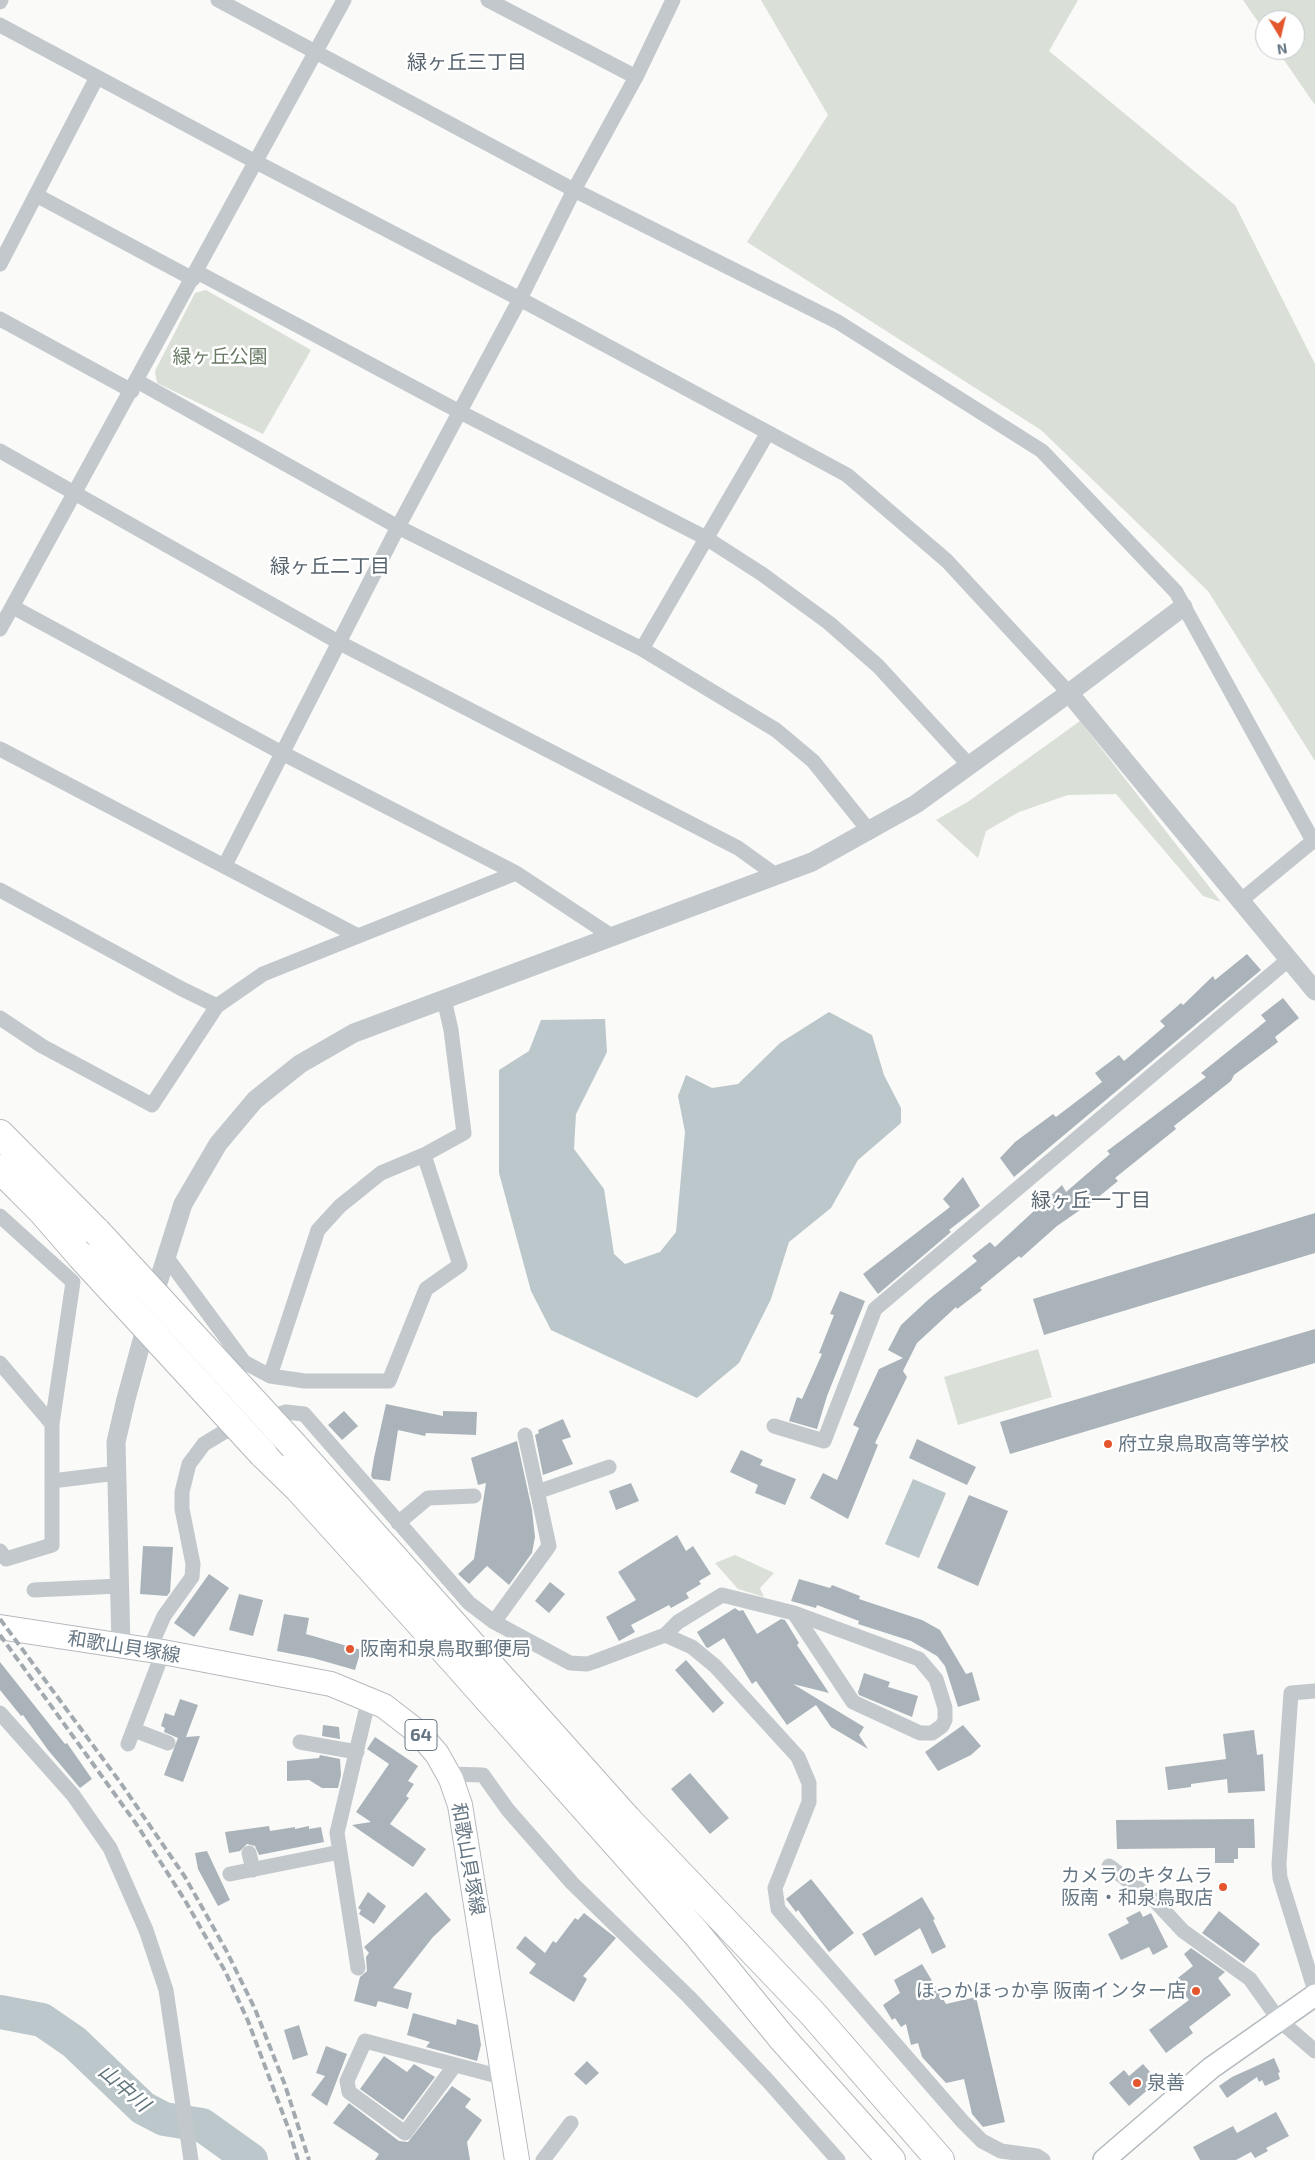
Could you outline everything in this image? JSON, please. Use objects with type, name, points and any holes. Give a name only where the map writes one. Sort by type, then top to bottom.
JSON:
[{"type":"highway","points":[[0,1134],[97,1232],[294,1446],[627,1819],[813,2014],[940,2160]]},
{"type":"highway","points":[[0,1169],[42,1211],[263,1454],[299,1489],[457,1664],[696,1933],[782,2038],[891,2160]]},
{"type":"main road","name":"和歌山貝塚線","points":[[0,1627],[156,1651],[331,1684],[368,1698],[398,1714],[419,1733],[437,1754],[448,1774],[460,1805],[518,2160]]},
{"type":"main road","points":[[1104,2160],[1211,2068],[1315,1996]]},
{"type":"street","points":[[218,0],[317,51],[574,190],[838,322],[1042,451],[1176,592],[1313,840],[1239,902]]},
{"type":"street","points":[[0,629],[14,607],[135,386],[344,0]]},
{"type":"street","points":[[488,0],[636,77]]},
{"type":"street","points":[[225,865],[398,527],[520,299],[574,190],[636,77],[673,0]]},
{"type":"street","points":[[0,25],[256,162],[520,299],[767,434],[848,475],[948,560],[1069,693],[1239,902],[1288,960],[1313,986]]},
{"type":"street","points":[[0,264],[96,76]]},
{"type":"street","points":[[36,195],[706,538],[762,574],[836,629],[878,666],[969,765]]},
{"type":"street","points":[[0,319],[135,386],[398,527],[642,649],[776,730],[814,761],[870,832]]},
{"type":"street","points":[[642,649],[767,434]]},
{"type":"street","points":[[0,451],[340,643],[738,848],[777,876]]},
{"type":"street","points":[[14,607],[282,753],[516,873],[612,937]]},
{"type":"street","points":[[121,1646],[116,1442],[126,1399],[183,1204],[218,1144],[255,1100],[300,1064],[354,1033],[777,876],[812,862],[870,832],[916,804],[1069,693],[1183,607]]},
{"type":"street","points":[[0,749],[356,935]]},
{"type":"street","points":[[0,1018],[42,1046],[152,1105],[217,1006],[263,974],[356,935],[516,873]]},
{"type":"street","points":[[0,890],[217,1006]]},
{"type":"street","points":[[774,1426],[824,1441],[875,1309],[1288,960]]},
{"type":"street","points":[[270,1376],[318,1230],[340,1206],[381,1173],[424,1155],[464,1133],[451,1030],[444,999]]},
{"type":"street","points":[[167,1258],[244,1362],[270,1376],[305,1381],[389,1381],[426,1288],[460,1265],[424,1155]]},
{"type":"street","points":[[0,1216],[73,1282],[52,1424],[52,1545],[6,1559],[0,1551]]},
{"type":"street","points":[[0,1363],[52,1424]]},
{"type":"street","points":[[168,1743],[131,1737],[156,1651],[157,1628],[192,1578],[193,1564],[182,1509],[182,1492],[189,1464],[204,1444],[224,1432],[286,1412],[304,1414],[469,1603],[494,1622],[570,1663],[578,1664],[596,1661],[664,1635],[678,1622],[722,1595],[794,1613],[919,1659],[936,1679],[946,1708],[945,1720],[942,1726],[932,1733],[920,1732],[853,1702],[794,1613]]},
{"type":"street","points":[[494,1622],[549,1546],[525,1435]]},
{"type":"street","points":[[537,1492],[609,1467]]},
{"type":"street","points":[[52,1481],[117,1473]]},
{"type":"street","points":[[398,1523],[428,1498],[474,1496]]},
{"type":"street","points":[[34,1590],[120,1586]]},
{"type":"street","points":[[664,1635],[692,1647],[715,1666],[798,1757],[807,1774],[809,1802],[775,1888],[778,1909],[963,2122],[982,2141],[1001,2151],[1037,2156],[1043,2160]]},
{"type":"street","points":[[1315,1691],[1291,1693],[1279,1864],[1280,1878],[1315,1991]]},
{"type":"street","points":[[358,1968],[337,1833],[368,1698]]},
{"type":"street","points":[[0,1712],[74,1795],[110,1848],[146,1930],[166,1990],[191,2154]]},
{"type":"street","points":[[300,1742],[357,1752]]},
{"type":"street","points":[[448,1774],[483,1775],[508,1810],[572,1883],[696,2004],[838,2160]]},
{"type":"street","points":[[230,1874],[340,1852]]},
{"type":"street","points":[[249,1853],[253,1870]]},
{"type":"street","points":[[1110,1866],[1155,1901],[1183,1931],[1250,1979],[1279,2020],[1315,2051]]},
{"type":"street","points":[[455,2065],[406,2133],[349,2092],[347,2081],[365,2041],[505,2078]]},
{"type":"street","points":[[543,2160],[571,2123]]},
{"type":"green space","points":[[761,0],[1078,0],[1049,51],[1235,205],[1315,364],[1315,761],[1208,591],[1041,430],[747,242],[828,115]]},
{"type":"green space","points":[[1243,0],[1315,0],[1315,105],[1284,60],[1305,60],[1305,10],[1255,10],[1255,17]]},
{"type":"green space","name":"緑ヶ丘公園","points":[[206,290],[311,350],[263,434],[157,383],[155,371],[195,293]]},
{"type":"green space","points":[[1080,721],[1221,902],[1203,896],[1116,794],[1068,795],[1019,812],[986,831],[978,858],[936,820],[969,801]]},
{"type":"green space","points":[[1038,1349],[1052,1397],[958,1425],[944,1377]]},
{"type":"green space","points":[[735,1555],[774,1573],[760,1588],[764,1597],[738,1589],[715,1563]]},
{"type":"shaded area","points":[[829,1012],[872,1035],[884,1075],[901,1108],[901,1123],[858,1160],[831,1208],[789,1242],[771,1299],[739,1363],[697,1398],[551,1330],[531,1291],[499,1173],[499,1070],[529,1051],[541,1020],[605,1019],[607,1052],[576,1114],[574,1149],[604,1189],[614,1254],[625,1264],[660,1252],[676,1232],[685,1132],[678,1096],[686,1075],[712,1088],[738,1084],[780,1043]]},
{"type":"shaded area","points":[[913,1479],[946,1493],[919,1558],[885,1544]]},
{"type":"building","points":[[1247,954],[1261,970],[1014,1177],[1000,1158],[1015,1142],[1053,1114],[1056,1117],[1102,1082],[1095,1073],[1119,1055],[1124,1061],[1165,1026],[1160,1021],[1181,1003],[1183,1005],[1213,976],[1215,980]]},
{"type":"building","points":[[1283,998],[1299,1018],[1275,1037],[1278,1042],[1234,1075],[1231,1081],[1174,1126],[1176,1129],[1115,1178],[1118,1181],[1057,1226],[1021,1258],[1019,1256],[980,1288],[982,1290],[957,1309],[956,1307],[917,1343],[903,1371],[907,1377],[875,1443],[878,1445],[848,1519],[810,1498],[823,1473],[837,1480],[859,1428],[853,1425],[879,1369],[903,1358],[888,1350],[901,1325],[929,1299],[977,1261],[972,1256],[990,1242],[995,1247],[1062,1185],[1066,1192],[1110,1154],[1107,1151],[1206,1077],[1201,1073],[1266,1021],[1261,1015]]},
{"type":"building","points":[[963,1177],[980,1206],[949,1230],[951,1232],[878,1294],[863,1274],[950,1207],[943,1199]]},
{"type":"building","points":[[1315,1213],[1315,1253],[1044,1335],[1033,1299]]},
{"type":"building","points":[[840,1291],[865,1301],[827,1396],[817,1429],[789,1421],[797,1397],[802,1399],[822,1354],[819,1353],[834,1315],[830,1314]]},
{"type":"building","points":[[1315,1329],[1315,1363],[1010,1454],[1000,1422]]},
{"type":"building","points":[[386,1404],[443,1416],[443,1411],[477,1412],[476,1435],[426,1433],[425,1436],[398,1430],[390,1481],[373,1479],[371,1476],[374,1458]]},
{"type":"building","points":[[344,1411],[358,1426],[342,1440],[328,1425]]},
{"type":"building","points":[[563,1419],[571,1437],[562,1440],[573,1464],[543,1475],[535,1435],[539,1433],[538,1430]]},
{"type":"building","points":[[917,1439],[976,1467],[967,1485],[909,1458]]},
{"type":"building","points":[[517,1441],[532,1510],[535,1537],[532,1553],[509,1585],[487,1566],[469,1584],[458,1574],[474,1559],[486,1483],[478,1485],[471,1458]]},
{"type":"building","points":[[741,1450],[763,1460],[760,1465],[796,1479],[785,1505],[755,1493],[758,1485],[730,1472]]},
{"type":"building","points":[[631,1483],[639,1501],[616,1510],[609,1491]]},
{"type":"building","points":[[969,1495],[1008,1511],[978,1586],[937,1568]]},
{"type":"building","points":[[677,1535],[686,1551],[693,1546],[711,1574],[699,1581],[701,1584],[686,1593],[689,1598],[671,1608],[669,1605],[631,1625],[635,1632],[619,1641],[606,1617],[636,1600],[618,1572]]},
{"type":"building","points":[[143,1546],[173,1547],[170,1592],[167,1596],[140,1594]]},
{"type":"building","points":[[209,1574],[229,1588],[194,1637],[174,1623]]},
{"type":"building","points":[[799,1579],[830,1588],[832,1585],[860,1596],[859,1599],[922,1620],[940,1630],[966,1674],[972,1672],[980,1700],[958,1707],[945,1666],[937,1656],[911,1641],[858,1624],[859,1621],[817,1605],[816,1608],[791,1601]]},
{"type":"building","points":[[550,1582],[565,1594],[549,1613],[535,1601]]},
{"type":"building","points":[[239,1594],[263,1600],[253,1636],[229,1630]]},
{"type":"building","points":[[735,1608],[739,1611],[743,1610],[757,1634],[781,1619],[785,1620],[799,1643],[797,1645],[829,1693],[793,1684],[864,1727],[859,1735],[868,1749],[831,1727],[816,1705],[787,1725],[756,1681],[752,1684],[724,1638],[708,1648],[706,1647],[697,1632]]},
{"type":"building","points":[[284,1614],[309,1618],[306,1634],[361,1650],[355,1670],[313,1658],[277,1651]]},
{"type":"building","points":[[686,1660],[724,1703],[713,1713],[675,1670]]},
{"type":"building","points":[[0,1662],[65,1744],[67,1743],[92,1779],[80,1788],[48,1750],[23,1715],[21,1716],[0,1690]]},
{"type":"building","points":[[864,1673],[890,1682],[888,1687],[918,1696],[912,1717],[859,1695],[858,1692]]},
{"type":"building","points":[[180,1699],[198,1705],[186,1737],[200,1736],[183,1782],[164,1775],[178,1738],[164,1732],[165,1728],[161,1726],[165,1713],[174,1716]]},
{"type":"building","points":[[323,1725],[339,1727],[340,1739],[322,1736]]},
{"type":"building","points":[[963,1725],[981,1746],[971,1755],[938,1771],[925,1752]]},
{"type":"building","points":[[1254,1730],[1257,1755],[1263,1754],[1265,1791],[1228,1793],[1227,1779],[1191,1784],[1191,1787],[1168,1790],[1165,1767],[1226,1759],[1223,1734]]},
{"type":"building","points":[[375,1737],[418,1766],[408,1781],[414,1784],[406,1796],[409,1798],[390,1824],[426,1849],[413,1867],[352,1825],[371,1822],[356,1812],[389,1764],[367,1749]]},
{"type":"building","points":[[320,1755],[340,1759],[341,1775],[338,1788],[322,1788],[309,1780],[287,1781],[287,1761],[319,1758]]},
{"type":"building","points":[[690,1773],[729,1818],[710,1834],[671,1789]]},
{"type":"building","points":[[1254,1819],[1255,1848],[1238,1848],[1238,1859],[1234,1859],[1234,1863],[1215,1863],[1215,1848],[1117,1849],[1116,1820]]},
{"type":"building","points":[[269,1826],[270,1831],[295,1827],[295,1829],[309,1826],[309,1829],[321,1827],[324,1842],[259,1855],[255,1846],[247,1844],[240,1851],[229,1853],[225,1832]]},
{"type":"building","points":[[207,1851],[230,1900],[218,1906],[198,1869],[195,1853]]},
{"type":"building","points":[[811,1879],[854,1933],[829,1952],[798,1910],[796,1912],[786,1899]]},
{"type":"building","points":[[368,1892],[386,1906],[374,1924],[359,1914],[361,1910],[358,1908]]},
{"type":"building","points":[[426,1892],[451,1920],[433,1937],[393,1988],[412,1993],[408,2009],[378,2001],[376,2007],[354,2001],[360,1977],[367,1971],[366,1957],[369,1953],[364,1947]]},
{"type":"building","points":[[922,1897],[935,1919],[933,1920],[946,1947],[932,1954],[920,1928],[875,1956],[862,1934]]},
{"type":"building","points":[[1140,1911],[1143,1917],[1151,1913],[1168,1947],[1153,1955],[1149,1947],[1121,1960],[1108,1934],[1129,1923],[1126,1918]]},
{"type":"building","points":[[1219,1911],[1260,1944],[1244,1963],[1202,1933]]},
{"type":"building","points":[[584,1913],[616,1938],[583,1976],[587,1979],[574,2002],[529,1973],[536,1964],[516,1948],[525,1936],[545,1953],[553,1941],[556,1943],[575,1918],[578,1920]]},
{"type":"building","points":[[1191,1948],[1225,1972],[1218,1978],[1231,1995],[1189,2027],[1193,2033],[1166,2053],[1149,2030],[1189,2000],[1174,1981],[1193,1966],[1184,1954]]},
{"type":"building","points":[[922,1964],[946,2004],[976,1997],[1005,2122],[983,2127],[972,2114],[964,2079],[946,2083],[922,2057],[918,2043],[911,2045],[906,2024],[901,2027],[895,2018],[892,2020],[883,2005],[900,1993],[894,1980]]},
{"type":"building","points":[[413,2013],[456,2025],[457,2019],[478,2025],[481,2045],[477,2061],[426,2047],[430,2042],[407,2035]]},
{"type":"building","points":[[299,2025],[308,2055],[293,2060],[284,2030]]},
{"type":"building","points":[[326,2046],[347,2054],[327,2106],[311,2095],[325,2076],[316,2073]]},
{"type":"building","points":[[384,2056],[407,2072],[414,2064],[435,2077],[403,2120],[360,2089]]},
{"type":"building","points":[[1274,2058],[1280,2072],[1278,2073],[1280,2079],[1265,2086],[1262,2080],[1259,2082],[1257,2077],[1227,2098],[1219,2086],[1232,2077]]},
{"type":"building","points":[[587,2061],[599,2073],[586,2085],[574,2074]]},
{"type":"building","points":[[1143,2064],[1158,2081],[1129,2106],[1109,2083],[1124,2070],[1129,2076]]},
{"type":"building","points":[[452,2086],[471,2099],[465,2107],[482,2120],[467,2142],[470,2160],[375,2160],[379,2154],[333,2123],[349,2103],[399,2141],[408,2142]]},
{"type":"building","points":[[1276,2112],[1289,2136],[1266,2148],[1268,2151],[1255,2158],[1251,2152],[1236,2160],[1200,2160],[1193,2147],[1233,2126],[1237,2133]]},
{"type":"waterway","name":"山中川","points":[[0,2012],[42,2020],[74,2042],[143,2108],[164,2119],[202,2125],[251,2160]]},
{"type":"railway","points":[[0,1619],[120,1782],[185,1877],[226,1950],[255,2009],[285,2085],[309,2160]]},
{"type":"railway","points":[[0,1635],[137,1825],[186,1902],[225,1971],[248,2021],[289,2130],[298,2160]]},
{"type":"place","name":"府立泉鳥取高等学校","points":[[1108,1444]]},
{"type":"place","name":"阪南和泉鳥取郵便局","points":[[350,1649]]},
{"type":"place","name":"カメラのキタムラ 阪南・和泉鳥取店","points":[[1223,1887]]},
{"type":"place","name":"ほっかほっか亭 阪南インター店","points":[[1196,1991]]},
{"type":"place","name":"泉善","points":[[1137,2083]]},
{"type":"district","name":"緑ヶ丘三丁目","points":[[467,62]]},
{"type":"district","name":"緑ヶ丘二丁目","points":[[330,566]]},
{"type":"district","name":"緑ヶ丘一丁目","points":[[1091,1200]]}]
